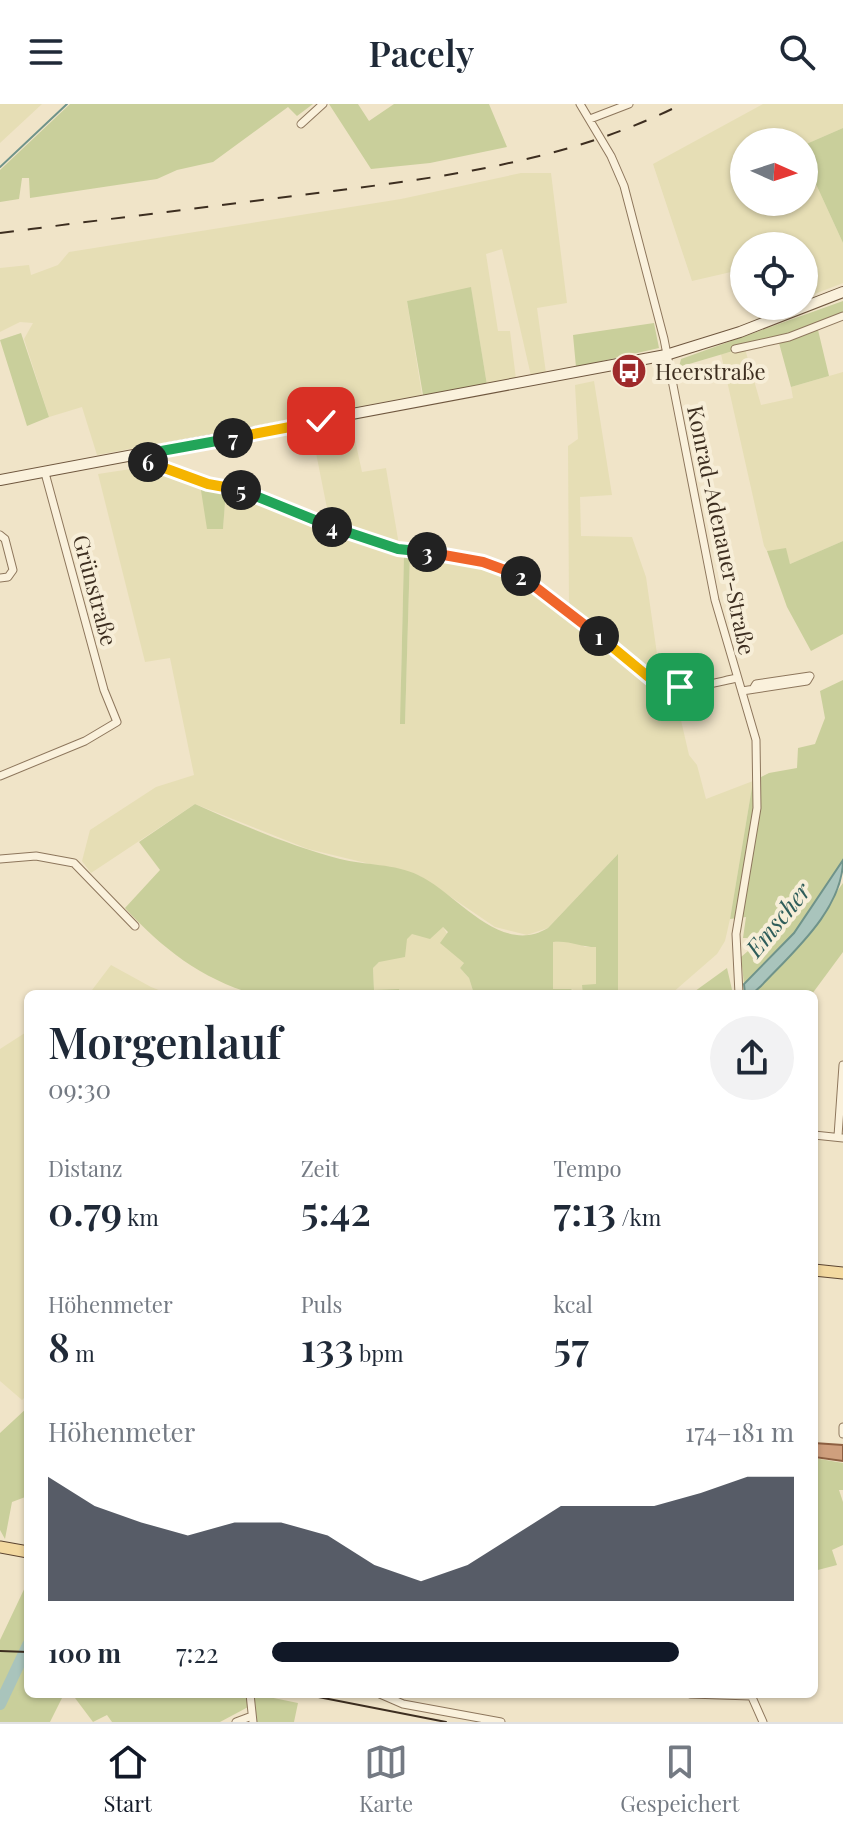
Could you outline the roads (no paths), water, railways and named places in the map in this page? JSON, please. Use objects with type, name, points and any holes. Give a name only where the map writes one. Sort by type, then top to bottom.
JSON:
[{"type":"main road","points":[[0,480],[666,355],[740,332],[843,292]]},
{"type":"main road","points":[[818,1270],[843,1273]]},
{"type":"main road","points":[[0,1547],[24,1551]]},
{"type":"street","points":[[301,124],[323,104]]},
{"type":"street","name":"Konrad-Adenauer-Straße","points":[[580,104],[624,186],[666,355],[715,600],[756,740],[759,779],[736,924],[739,990]]},
{"type":"street","points":[[590,119],[629,104]]},
{"type":"street","points":[[735,349],[789,337],[843,316]]},
{"type":"street","points":[[145,454],[153,465],[208,484],[261,496],[363,539],[398,549],[483,562],[518,574],[663,685],[680,687],[737,678]]},
{"type":"street","name":"Grünstraße","points":[[0,776],[106,731],[116,717],[105,691],[45,473]]},
{"type":"street","points":[[0,535],[5,539],[13,570],[8,577],[0,578]]},
{"type":"street","name":"Konrad-Adenauer-Straße","points":[[742,691],[758,691],[807,681],[810,676],[756,684],[753,689]]},
{"type":"street","points":[[0,859],[36,856],[74,863],[135,926]]},
{"type":"street","points":[[818,1135],[840,1137],[843,1065]]},
{"type":"street","points":[[843,1427],[843,1434]]},
{"type":"street","points":[[236,1722],[253,1719],[250,1698]]},
{"type":"street","points":[[389,1698],[403,1704],[501,1722]]},
{"type":"street","points":[[752,1698],[763,1722]]},
{"type":"water","points":[[843,860],[835,896],[814,929],[756,990],[745,990],[744,984],[794,933]]},
{"type":"waterway","points":[[0,167],[67,104]]},
{"type":"waterway","name":"Emscher","points":[[0,1704],[24,1653]]},
{"type":"tram line","points":[[0,1651],[24,1652]]},
{"type":"tram line","points":[[323,1698],[446,1722]]},
{"type":"railway","points":[[0,233],[398,182],[495,166],[591,141],[682,104]]},
{"type":"place","name":"Heerstraße","points":[[629,371]]}]
